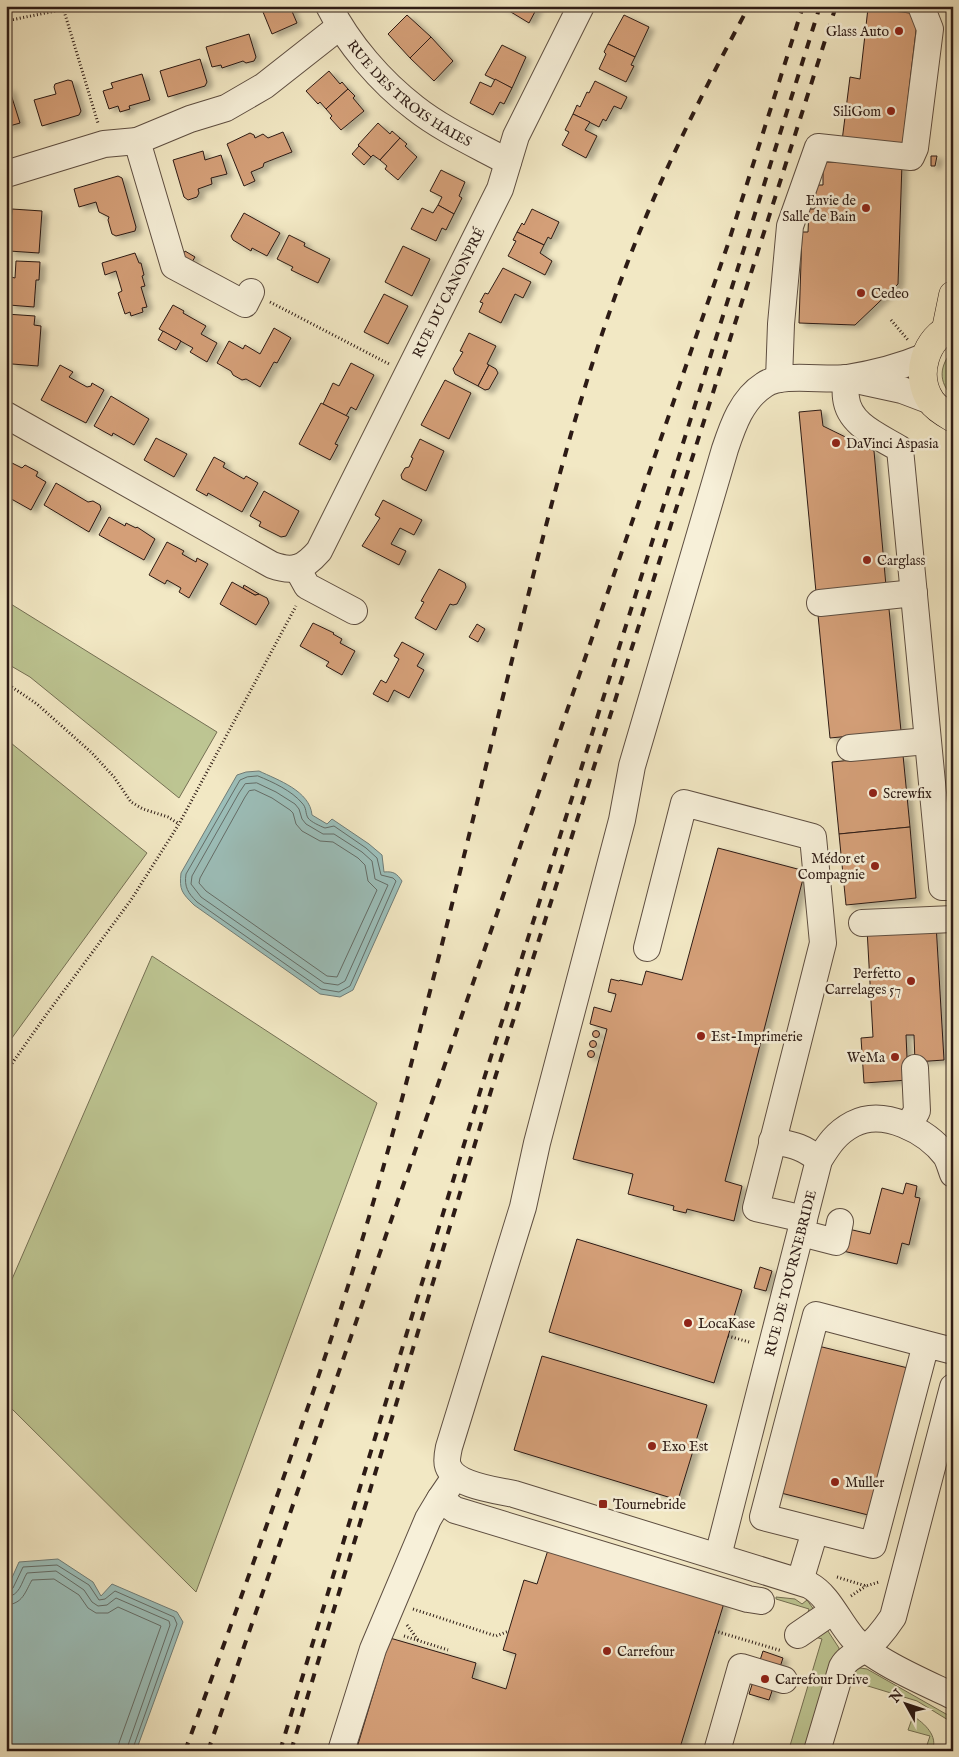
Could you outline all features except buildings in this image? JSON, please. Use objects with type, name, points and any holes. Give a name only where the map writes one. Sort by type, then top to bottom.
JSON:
[{"type":"main road","points":[[947,414],[923,380],[918,351],[950,328],[953,295]]},
{"type":"street","name":"RUE DU CANONPRÉ","points":[[302,577],[310,561],[319,551],[500,189],[516,136],[581,6]]},
{"type":"street","points":[[779,379],[781,324],[790,226],[818,147],[911,156],[915,148],[930,29],[921,6]]},
{"type":"street","name":"RUE DES TROIS HAIES","points":[[334,16],[355,48],[415,108],[442,126],[508,162]]},
{"type":"street","points":[[6,174],[104,144],[137,140],[190,119],[226,108],[264,86],[334,16]]},
{"type":"street","points":[[137,140],[174,266],[245,304],[251,292]]},
{"type":"street","points":[[918,351],[887,369],[846,378],[779,379],[765,384],[750,396],[732,426],[632,766],[622,820],[537,1143],[523,1207],[449,1447],[447,1465],[455,1477],[472,1484],[514,1494],[800,1581],[813,1587],[834,1611],[853,1638],[865,1649],[900,1670],[953,1696]]},
{"type":"street","points":[[846,378],[888,386],[947,414]]},
{"type":"street","points":[[846,378],[846,398],[853,417],[859,424],[900,449],[942,887],[953,887]]},
{"type":"street","points":[[6,415],[272,565],[302,577],[354,611]]},
{"type":"street","points":[[820,603],[914,593]]},
{"type":"street","points":[[850,748],[927,741]]},
{"type":"street","points":[[647,948],[684,803],[813,837],[823,943],[756,1208],[836,1242],[840,1222]]},
{"type":"street","points":[[862,923],[953,919]]},
{"type":"street","points":[[908,1126],[916,1111],[915,1068]]},
{"type":"street","name":"RUE DE TOURNEBRIDE","points":[[718,1556],[819,1160],[832,1138],[854,1123],[873,1118],[908,1126],[928,1138],[951,1160]]},
{"type":"street","points":[[772,1141],[800,1147],[819,1160]]},
{"type":"street","points":[[926,1344],[873,1546],[763,1517],[816,1315],[953,1351]]},
{"type":"street","points":[[816,1751],[845,1661],[865,1649],[881,1635],[893,1616],[953,1388]]},
{"type":"street","points":[[341,1751],[373,1649],[428,1519],[455,1477]]},
{"type":"street","points":[[440,1499],[455,1510],[740,1597],[761,1601]]},
{"type":"street","points":[[800,1581],[815,1530]]},
{"type":"street","points":[[791,1644],[834,1611]]},
{"type":"street","points":[[717,1751],[741,1667],[784,1680]]},
{"type":"path","points":[[6,21],[64,11],[80,6]]},
{"type":"path","points":[[64,11],[104,144]]},
{"type":"path","points":[[251,292],[407,374]]},
{"type":"path","points":[[891,320],[918,351]]},
{"type":"path","points":[[6,1072],[46,1014],[131,900],[178,824],[302,577]]},
{"type":"path","points":[[6,683],[38,704],[92,753],[114,777],[132,802],[143,809],[168,817],[178,824]]},
{"type":"path","points":[[393,1602],[496,1636],[509,1631]]},
{"type":"path","points":[[716,1631],[791,1644]]},
{"type":"green space","points":[[953,350],[953,397],[945,386],[942,374],[945,362]]},
{"type":"green space","points":[[6,601],[217,732],[179,798],[30,677],[6,663]]},
{"type":"green space","points":[[6,739],[147,853],[6,1046]]},
{"type":"green space","points":[[152,956],[377,1103],[196,1592],[6,1403],[6,1293]]},
{"type":"green space","points":[[776,1597],[795,1599],[802,1604],[807,1600],[817,1614],[805,1622],[809,1609],[776,1599]]},
{"type":"green space","points":[[824,1625],[839,1648],[839,1652],[810,1751],[796,1751],[789,1749],[822,1639],[808,1635]]},
{"type":"green space","points":[[854,1667],[867,1669],[953,1718],[953,1723],[917,1701],[845,1679]]},
{"type":"green space","points":[[913,1716],[926,1726],[932,1735],[934,1745],[932,1751],[925,1751],[930,1736],[908,1730]]},
{"type":"water","points":[[259,771],[292,787],[306,799],[312,815],[327,824],[332,819],[369,844],[382,855],[384,872],[395,874],[402,881],[353,990],[340,997],[320,994],[194,905],[182,891],[180,883],[181,873],[237,775]]},
{"type":"water","points":[[58,1559],[93,1582],[101,1596],[112,1584],[177,1612],[183,1622],[136,1751],[6,1751],[6,1591],[19,1562]]},
{"type":"railway","points":[[185,1751],[295,1445],[364,1233],[396,1122],[429,996],[551,507],[598,347],[640,230],[710,80],[749,6]]},
{"type":"railway","points":[[208,1751],[728,244],[803,6]]},
{"type":"railway","points":[[280,1751],[483,1082],[820,6]]},
{"type":"railway","points":[[291,1751],[494,1081],[836,6]]},
{"type":"place","name":"Glass Auto","points":[[899,31]]},
{"type":"place","name":"SiliGom","points":[[891,111]]},
{"type":"place","name":"Envie de Salle de Bain","points":[[866,208]]},
{"type":"place","name":"Cedeo","points":[[861,293]]},
{"type":"place","name":"DaVinci Aspasia","points":[[836,443]]},
{"type":"place","name":"Carglass","points":[[867,560]]},
{"type":"place","name":"Screwfix","points":[[873,793]]},
{"type":"place","name":"Médor et Compagnie","points":[[875,866]]},
{"type":"place","name":"Perfetto Carrelages 57","points":[[911,981]]},
{"type":"place","name":"Est-Imprimerie","points":[[701,1036]]},
{"type":"place","name":"WeMa","points":[[895,1057]]},
{"type":"place","name":"LocaKase","points":[[688,1323]]},
{"type":"place","name":"Exo Est","points":[[652,1446]]},
{"type":"place","name":"Muller","points":[[835,1482]]},
{"type":"place","name":"Tournebride","points":[[603,1504]]},
{"type":"place","name":"Carrefour","points":[[607,1651]]},
{"type":"place","name":"Carrefour Drive","points":[[765,1679]]}]
